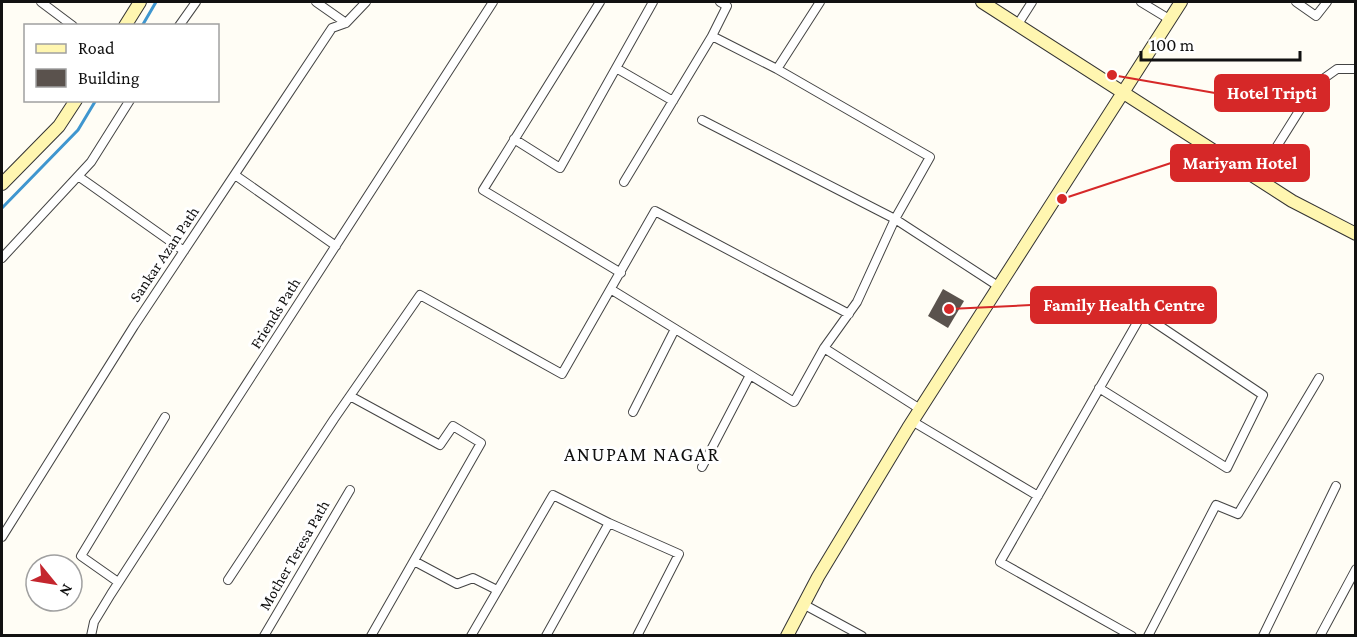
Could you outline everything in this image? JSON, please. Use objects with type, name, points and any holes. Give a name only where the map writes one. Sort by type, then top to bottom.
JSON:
[{"type":"street","points":[[41,2],[70,24]]},
{"type":"street","points":[[126,24],[140,2]]},
{"type":"street","points":[[180,24],[196,2]]},
{"type":"street","points":[[316,2],[346,22]]},
{"type":"street","name":"Sankar Azan Path","points":[[2,537],[184,251],[332,28],[346,22],[366,2]]},
{"type":"street","points":[[600,2],[483,189],[621,273]]},
{"type":"street","points":[[514,139],[560,168],[653,2]]},
{"type":"street","points":[[624,182],[712,36],[727,6],[720,2]]},
{"type":"street","points":[[777,69],[820,2]]},
{"type":"street","points":[[982,2],[1292,201],[1356,234]]},
{"type":"street","points":[[1018,24],[1032,2]]},
{"type":"street","points":[[1141,2],[1169,19]]},
{"type":"street","points":[[787,636],[803,604],[912,421],[1181,2]]},
{"type":"street","points":[[1296,2],[1316,16],[1327,2]]},
{"type":"street","name":"Friends Path","points":[[91,636],[94,622],[118,582],[492,5]]},
{"type":"street","points":[[612,290],[794,402],[824,348],[849,314],[895,219],[930,157],[777,69],[712,36]]},
{"type":"street","points":[[616,68],[673,100]]},
{"type":"street","points":[[1257,178],[1316,84],[1337,69],[1356,69]]},
{"type":"street","points":[[2,184],[59,126],[75,102]]},
{"type":"street","points":[[2,258],[78,176],[129,102]]},
{"type":"street","points":[[702,120],[895,219],[998,286]]},
{"type":"street","points":[[235,175],[336,246]]},
{"type":"street","points":[[78,176],[184,251]]},
{"type":"street","points":[[228,580],[420,295],[562,374],[612,290],[655,211],[849,314]]},
{"type":"street","points":[[1099,388],[1227,468],[1263,395],[1142,314],[1099,388],[1000,562],[1132,636]]},
{"type":"street","points":[[633,412],[675,329]]},
{"type":"street","points":[[824,348],[920,409]]},
{"type":"street","points":[[702,467],[750,375]]},
{"type":"street","points":[[1148,636],[1216,505],[1238,514],[1319,378]]},
{"type":"street","points":[[350,396],[440,445],[453,426],[481,443],[371,636]]},
{"type":"street","points":[[118,582],[81,556],[165,417]]},
{"type":"street","points":[[912,421],[1038,496]]},
{"type":"street","points":[[1263,636],[1336,486]]},
{"type":"street","name":"Mother Teresa Path","points":[[264,636],[350,490]]},
{"type":"street","points":[[471,636],[554,495],[609,523],[679,554],[637,636]]},
{"type":"street","points":[[546,636],[609,523]]},
{"type":"street","points":[[414,561],[457,584],[473,578],[497,590]]},
{"type":"street","points":[[1320,636],[1356,569]]},
{"type":"street","points":[[803,604],[862,636]]},
{"type":"building","points":[[943,289],[964,301],[948,328],[928,316]]},
{"type":"waterway","points":[[143,24],[156,2]]},
{"type":"waterway","points":[[2,208],[78,130],[95,102]]},
{"type":"place","name":"Hotel Tripti","points":[[1112,75]]},
{"type":"place","name":"Mariyam Hotel","points":[[1062,199]]},
{"type":"place","name":"Family Health Centre","points":[[949,309]]},
{"type":"district","name":"ANUPAM NAGAR","points":[[642,454]]}]
